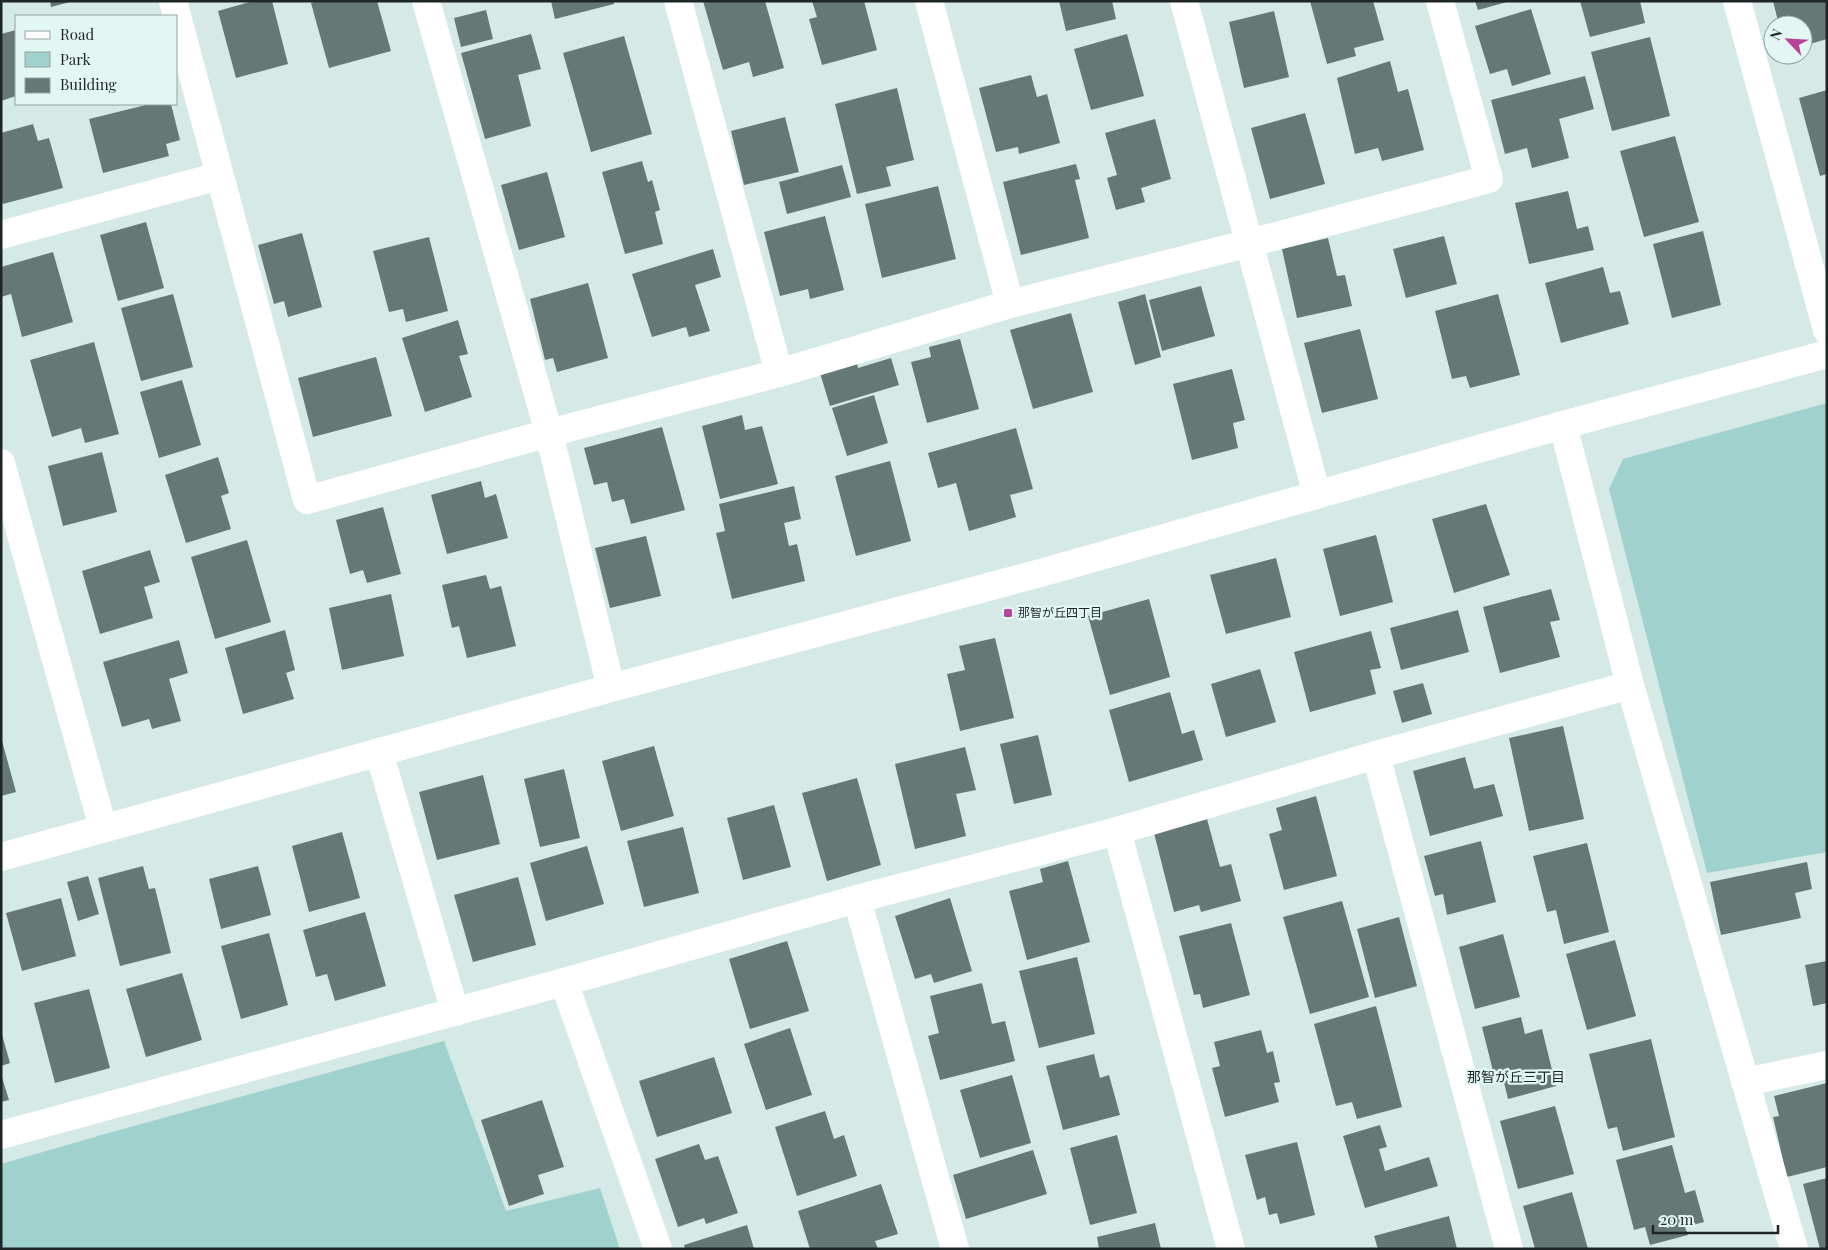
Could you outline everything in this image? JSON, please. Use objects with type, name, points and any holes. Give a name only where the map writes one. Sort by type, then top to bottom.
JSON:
[{"type":"street","points":[[173,1],[177,15]]},
{"type":"street","points":[[426,1],[549,433],[610,688]]},
{"type":"street","points":[[678,1],[779,372]]},
{"type":"street","points":[[929,1],[1010,304]]},
{"type":"street","points":[[1184,1],[1317,495]]},
{"type":"street","points":[[178,20],[307,500],[779,372],[1010,304],[1250,243],[1489,179],[1440,1]]},
{"type":"street","points":[[1737,1],[1827,330]]},
{"type":"street","points":[[1,236],[219,176]]},
{"type":"street","points":[[1,857],[610,688],[1044,572],[1564,425],[1827,354]]},
{"type":"street","points":[[1564,425],[1630,685],[1792,1248]]},
{"type":"street","points":[[1,463],[103,828]]},
{"type":"street","points":[[1,1135],[564,982],[857,899],[1117,831],[1376,755],[1630,685]]},
{"type":"street","points":[[379,752],[455,1012]]},
{"type":"street","points":[[1376,755],[1508,1249]]},
{"type":"street","points":[[1117,831],[1231,1249]]},
{"type":"street","points":[[857,899],[955,1249]]},
{"type":"street","points":[[564,982],[658,1249]]},
{"type":"street","points":[[1745,1082],[1827,1065]]},
{"type":"green space","points":[[1827,403],[1827,852],[1707,873],[1609,489],[1623,459]]},
{"type":"green space","points":[[444,1041],[506,1211],[600,1188],[620,1249],[1,1249],[1,1164]]},
{"type":"building","points":[[50,1],[70,1],[70,2],[51,7]]},
{"type":"building","points":[[253,1],[272,1],[288,64],[236,78],[218,11]]},
{"type":"building","points":[[317,1],[377,1],[391,51],[329,68],[311,3]]},
{"type":"building","points":[[551,1],[614,1],[614,4],[555,19]]},
{"type":"building","points":[[703,1],[765,1],[784,68],[753,77],[749,62],[723,70]]},
{"type":"building","points":[[812,1],[864,1],[877,50],[822,65],[809,19],[817,17]]},
{"type":"building","points":[[1059,1],[1112,1],[1116,19],[1066,31]]},
{"type":"building","points":[[1310,1],[1373,1],[1384,40],[1354,48],[1356,56],[1327,64]]},
{"type":"building","points":[[1475,1],[1507,1],[1507,2],[1478,10]]},
{"type":"building","points":[[1580,1],[1640,1],[1645,23],[1590,37]]},
{"type":"building","points":[[1773,1],[1827,1],[1827,39],[1813,43],[1813,15],[1776,15]]},
{"type":"building","points":[[1531,9],[1551,74],[1512,86],[1507,69],[1490,74],[1475,26]]},
{"type":"building","points":[[486,10],[493,39],[461,47],[454,18]]},
{"type":"building","points":[[1274,11],[1289,77],[1244,88],[1229,22]]},
{"type":"building","points":[[15,30],[15,96],[1,101],[1,34]]},
{"type":"building","points":[[531,34],[541,69],[518,75],[531,126],[485,139],[461,53]]},
{"type":"building","points":[[1127,34],[1144,96],[1091,110],[1074,49]]},
{"type":"building","points":[[624,36],[652,134],[591,152],[563,53]]},
{"type":"building","points":[[1650,37],[1670,116],[1612,131],[1591,52]]},
{"type":"building","points":[[1390,61],[1398,92],[1408,89],[1424,150],[1382,161],[1378,148],[1355,154],[1337,78]]},
{"type":"building","points":[[1031,75],[1037,97],[1047,94],[1060,143],[1019,154],[1018,147],[996,152],[979,88]]},
{"type":"building","points":[[1585,76],[1594,109],[1559,119],[1569,158],[1532,168],[1527,148],[1505,154],[1491,100]]},
{"type":"building","points":[[897,88],[914,160],[886,167],[891,186],[857,194],[835,104]]},
{"type":"building","points":[[1827,90],[1827,174],[1820,176],[1799,98]]},
{"type":"building","points":[[146,105],[171,105],[180,140],[166,144],[169,156],[103,173],[89,119]]},
{"type":"building","points":[[1305,113],[1325,184],[1270,199],[1251,128]]},
{"type":"building","points":[[785,117],[799,172],[744,185],[731,131]]},
{"type":"building","points":[[1155,119],[1171,179],[1141,188],[1145,202],[1116,210],[1107,178],[1117,175],[1105,133]]},
{"type":"building","points":[[33,124],[38,141],[49,138],[63,188],[3,204],[1,198],[1,133]]},
{"type":"building","points":[[1675,136],[1699,222],[1644,237],[1620,151]]},
{"type":"building","points":[[642,161],[648,182],[652,180],[660,210],[655,212],[663,244],[625,254],[602,172]]},
{"type":"building","points":[[1076,164],[1080,179],[1075,180],[1089,238],[1021,255],[1003,182]]},
{"type":"building","points":[[842,165],[851,197],[787,214],[779,182]]},
{"type":"building","points":[[547,172],[565,237],[519,250],[501,185]]},
{"type":"building","points":[[938,186],[956,259],[882,278],[865,204]]},
{"type":"building","points":[[1568,191],[1577,229],[1588,226],[1594,250],[1529,264],[1515,203]]},
{"type":"building","points":[[825,216],[844,290],[810,299],[808,289],[780,296],[764,232]]},
{"type":"building","points":[[146,222],[164,288],[118,301],[100,235]]},
{"type":"building","points":[[1703,231],[1721,305],[1672,318],[1653,244]]},
{"type":"building","points":[[302,233],[322,307],[288,317],[284,301],[274,304],[258,245]]},
{"type":"building","points":[[1444,236],[1457,284],[1406,298],[1393,249]]},
{"type":"building","points":[[429,237],[448,311],[406,322],[403,309],[389,312],[373,251]]},
{"type":"building","points":[[1328,238],[1337,276],[1345,275],[1352,306],[1297,318],[1282,249]]},
{"type":"building","points":[[713,249],[721,277],[695,285],[710,331],[689,337],[686,327],[652,337],[632,274]]},
{"type":"building","points":[[53,252],[73,322],[22,337],[11,294],[1,297],[1,267]]},
{"type":"building","points":[[1603,267],[1610,293],[1620,291],[1629,324],[1561,343],[1545,283]]},
{"type":"building","points":[[588,283],[608,358],[557,372],[553,358],[545,360],[530,299]]},
{"type":"building","points":[[1201,286],[1215,336],[1162,351],[1149,300]]},
{"type":"building","points":[[173,294],[193,367],[141,381],[121,308]]},
{"type":"building","points":[[1145,294],[1161,357],[1135,365],[1118,302]]},
{"type":"building","points":[[1498,294],[1520,375],[1470,388],[1466,376],[1452,379],[1435,311]]},
{"type":"building","points":[[1071,313],[1093,392],[1033,409],[1010,330]]},
{"type":"building","points":[[458,320],[468,354],[459,356],[472,397],[425,412],[402,338]]},
{"type":"building","points":[[1360,329],[1378,399],[1322,413],[1304,343]]},
{"type":"building","points":[[960,339],[979,409],[927,423],[911,362],[931,357],[929,347]]},
{"type":"building","points":[[94,342],[119,434],[85,443],[81,428],[52,437],[30,360]]},
{"type":"building","points":[[376,357],[392,416],[313,437],[298,378]]},
{"type":"building","points":[[891,358],[899,385],[830,406],[820,373],[857,363],[858,368]]},
{"type":"building","points":[[1232,369],[1245,420],[1233,423],[1238,448],[1192,460],[1173,384]]},
{"type":"building","points":[[182,380],[201,445],[159,458],[140,392]]},
{"type":"building","points":[[874,395],[888,443],[847,456],[832,408]]},
{"type":"building","points":[[742,415],[745,430],[762,426],[778,484],[720,499],[702,426]]},
{"type":"building","points":[[662,427],[685,510],[631,524],[624,499],[612,502],[607,482],[594,485],[584,448]]},
{"type":"building","points":[[1016,428],[1033,489],[1010,495],[1016,517],[969,531],[956,483],[938,488],[928,453]]},
{"type":"building","points":[[102,452],[117,512],[63,526],[48,466]]},
{"type":"building","points":[[218,457],[229,493],[221,496],[231,529],[186,543],[165,475]]},
{"type":"building","points":[[890,461],[911,541],[856,556],[835,476]]},
{"type":"building","points":[[481,481],[485,498],[496,494],[508,538],[447,554],[431,495]]},
{"type":"building","points":[[794,486],[801,519],[784,523],[789,546],[797,544],[805,581],[732,599],[716,533],[725,531],[719,504]]},
{"type":"building","points":[[1486,504],[1510,575],[1454,593],[1432,519]]},
{"type":"building","points":[[383,507],[401,574],[367,583],[363,570],[350,574],[336,520]]},
{"type":"building","points":[[1376,535],[1393,602],[1340,616],[1323,549]]},
{"type":"building","points":[[646,536],[661,596],[610,608],[595,548]]},
{"type":"building","points":[[247,540],[271,622],[215,639],[191,557]]},
{"type":"building","points":[[150,550],[160,582],[144,587],[153,618],[100,634],[82,571]]},
{"type":"building","points":[[1276,558],[1291,617],[1226,634],[1210,575]]},
{"type":"building","points":[[486,575],[490,589],[501,586],[516,646],[467,658],[459,626],[452,628],[442,585]]},
{"type":"building","points":[[1551,589],[1560,620],[1550,622],[1560,657],[1500,673],[1483,607]]},
{"type":"building","points":[[391,594],[404,656],[342,670],[329,608]]},
{"type":"building","points":[[1149,599],[1170,677],[1110,695],[1088,616]]},
{"type":"building","points":[[1458,610],[1469,652],[1401,670],[1390,628]]},
{"type":"building","points":[[285,630],[295,670],[286,673],[294,699],[243,714],[225,648]]},
{"type":"building","points":[[1371,631],[1381,668],[1370,670],[1376,694],[1310,712],[1294,652]]},
{"type":"building","points":[[995,638],[1014,718],[960,731],[947,674],[965,670],[959,646]]},
{"type":"building","points":[[179,640],[188,673],[169,679],[181,721],[152,729],[149,719],[122,727],[103,662]]},
{"type":"building","points":[[1260,669],[1276,722],[1226,737],[1211,684]]},
{"type":"building","points":[[1423,683],[1432,714],[1402,723],[1393,691]]},
{"type":"building","points":[[1170,692],[1182,734],[1194,730],[1203,760],[1129,782],[1109,710]]},
{"type":"building","points":[[1563,726],[1584,819],[1529,831],[1509,738]]},
{"type":"building","points":[[1038,735],[1052,795],[1014,804],[1000,744]]},
{"type":"building","points":[[1,737],[16,792],[1,796]]},
{"type":"building","points":[[654,746],[674,816],[621,831],[602,761]]},
{"type":"building","points":[[965,747],[976,790],[956,794],[966,836],[915,849],[895,764]]},
{"type":"building","points":[[1465,757],[1474,789],[1494,784],[1503,816],[1430,836],[1413,771]]},
{"type":"building","points":[[564,769],[580,838],[540,847],[524,779]]},
{"type":"building","points":[[483,775],[500,844],[437,860],[419,792]]},
{"type":"building","points":[[857,778],[881,865],[827,881],[802,793]]},
{"type":"building","points":[[1316,796],[1337,876],[1284,890],[1269,834],[1282,830],[1276,808]]},
{"type":"building","points":[[774,805],[791,867],[743,880],[727,818]]},
{"type":"building","points":[[1207,819],[1220,867],[1231,864],[1241,901],[1201,912],[1199,905],[1174,912],[1154,833]]},
{"type":"building","points":[[683,827],[699,893],[644,907],[627,841]]},
{"type":"building","points":[[342,832],[360,898],[309,912],[292,846]]},
{"type":"building","points":[[1481,841],[1496,902],[1447,915],[1443,894],[1435,896],[1424,856]]},
{"type":"building","points":[[1587,843],[1609,932],[1564,944],[1556,910],[1547,912],[1533,856]]},
{"type":"building","points":[[587,846],[604,904],[546,921],[530,863]]},
{"type":"building","points":[[1068,861],[1090,942],[1027,960],[1009,891],[1043,882],[1040,869]]},
{"type":"building","points":[[1807,862],[1812,889],[1795,893],[1801,918],[1721,935],[1710,882]]},
{"type":"building","points":[[143,866],[149,889],[155,888],[171,953],[120,966],[98,878]]},
{"type":"building","points":[[258,866],[271,915],[221,929],[209,879]]},
{"type":"building","points":[[88,876],[99,914],[78,921],[67,882]]},
{"type":"building","points":[[518,877],[536,945],[473,962],[454,895]]},
{"type":"building","points":[[61,898],[76,956],[22,971],[6,913]]},
{"type":"building","points":[[950,898],[972,971],[934,983],[931,974],[915,979],[895,916]]},
{"type":"building","points":[[1342,901],[1369,997],[1310,1014],[1283,917]]},
{"type":"building","points":[[365,912],[386,986],[335,1001],[327,974],[316,977],[303,930]]},
{"type":"building","points":[[1399,917],[1417,986],[1375,998],[1357,929]]},
{"type":"building","points":[[1231,923],[1250,995],[1203,1008],[1200,994],[1194,995],[1179,936]]},
{"type":"building","points":[[269,933],[288,1005],[241,1019],[221,946]]},
{"type":"building","points":[[1503,934],[1520,997],[1475,1009],[1459,947]]},
{"type":"building","points":[[1615,940],[1636,1016],[1587,1030],[1566,954]]},
{"type":"building","points":[[787,941],[809,1011],[750,1029],[729,959]]},
{"type":"building","points":[[1077,957],[1095,1034],[1039,1048],[1019,971]]},
{"type":"building","points":[[1827,961],[1827,1003],[1813,1006],[1805,965]]},
{"type":"building","points":[[182,973],[202,1040],[146,1057],[126,989]]},
{"type":"building","points":[[982,983],[992,1024],[1005,1021],[1015,1061],[940,1080],[928,1036],[939,1033],[930,996]]},
{"type":"building","points":[[89,989],[110,1068],[55,1083],[34,1003]]},
{"type":"building","points":[[1376,1006],[1402,1107],[1357,1119],[1352,1102],[1336,1106],[1314,1024]]},
{"type":"building","points":[[1521,1017],[1525,1034],[1542,1029],[1556,1086],[1508,1099],[1501,1070],[1493,1071],[1482,1027]]},
{"type":"building","points":[[790,1028],[812,1095],[766,1110],[744,1044]]},
{"type":"building","points":[[1261,1030],[1267,1053],[1273,1051],[1280,1082],[1274,1083],[1279,1102],[1225,1117],[1212,1068],[1220,1066],[1214,1042]]},
{"type":"building","points":[[1,1031],[10,1063],[1,1066]]},
{"type":"building","points":[[1651,1039],[1675,1137],[1623,1151],[1617,1127],[1608,1129],[1589,1054]]},
{"type":"building","points":[[1094,1054],[1100,1078],[1109,1075],[1120,1115],[1063,1130],[1046,1066]]},
{"type":"building","points":[[714,1057],[732,1113],[657,1137],[639,1081]]},
{"type":"building","points":[[1,1074],[9,1100],[1,1102]]},
{"type":"building","points":[[1012,1075],[1031,1143],[980,1158],[960,1090]]},
{"type":"building","points":[[1827,1083],[1827,1167],[1787,1177],[1773,1117],[1779,1116],[1774,1096]]},
{"type":"building","points":[[542,1100],[564,1167],[538,1175],[544,1194],[509,1206],[481,1120]]},
{"type":"building","points":[[1555,1106],[1574,1174],[1518,1189],[1500,1121]]},
{"type":"building","points":[[825,1111],[834,1139],[844,1135],[857,1176],[797,1196],[775,1127]]},
{"type":"building","points":[[1380,1125],[1387,1147],[1379,1149],[1385,1171],[1429,1157],[1438,1186],[1365,1208],[1343,1136]]},
{"type":"building","points":[[1117,1135],[1137,1213],[1090,1225],[1070,1148]]},
{"type":"building","points":[[1297,1142],[1315,1215],[1280,1224],[1277,1213],[1269,1215],[1265,1197],[1257,1200],[1245,1155]]},
{"type":"building","points":[[699,1144],[705,1160],[718,1156],[738,1213],[706,1224],[704,1218],[678,1227],[655,1159]]},
{"type":"building","points":[[1672,1145],[1685,1193],[1695,1190],[1704,1222],[1685,1227],[1688,1235],[1650,1245],[1645,1227],[1634,1230],[1616,1160]]},
{"type":"building","points":[[1033,1150],[1047,1194],[966,1219],[953,1175]]},
{"type":"building","points":[[1827,1178],[1827,1249],[1820,1249],[1803,1184]]},
{"type":"building","points":[[881,1184],[898,1234],[875,1241],[878,1249],[810,1249],[798,1211]]},
{"type":"building","points":[[1572,1192],[1588,1249],[1535,1249],[1523,1206]]},
{"type":"building","points":[[1449,1216],[1457,1249],[1378,1249],[1374,1236]]},
{"type":"building","points":[[1155,1223],[1161,1249],[1099,1249],[1097,1237]]},
{"type":"building","points":[[747,1225],[754,1249],[685,1249],[684,1245]]},
{"type":"place","name":"那智が丘四丁目","points":[[1008,613]]},
{"type":"district","name":"那智が丘三丁目","points":[[1516,1077]]}]
